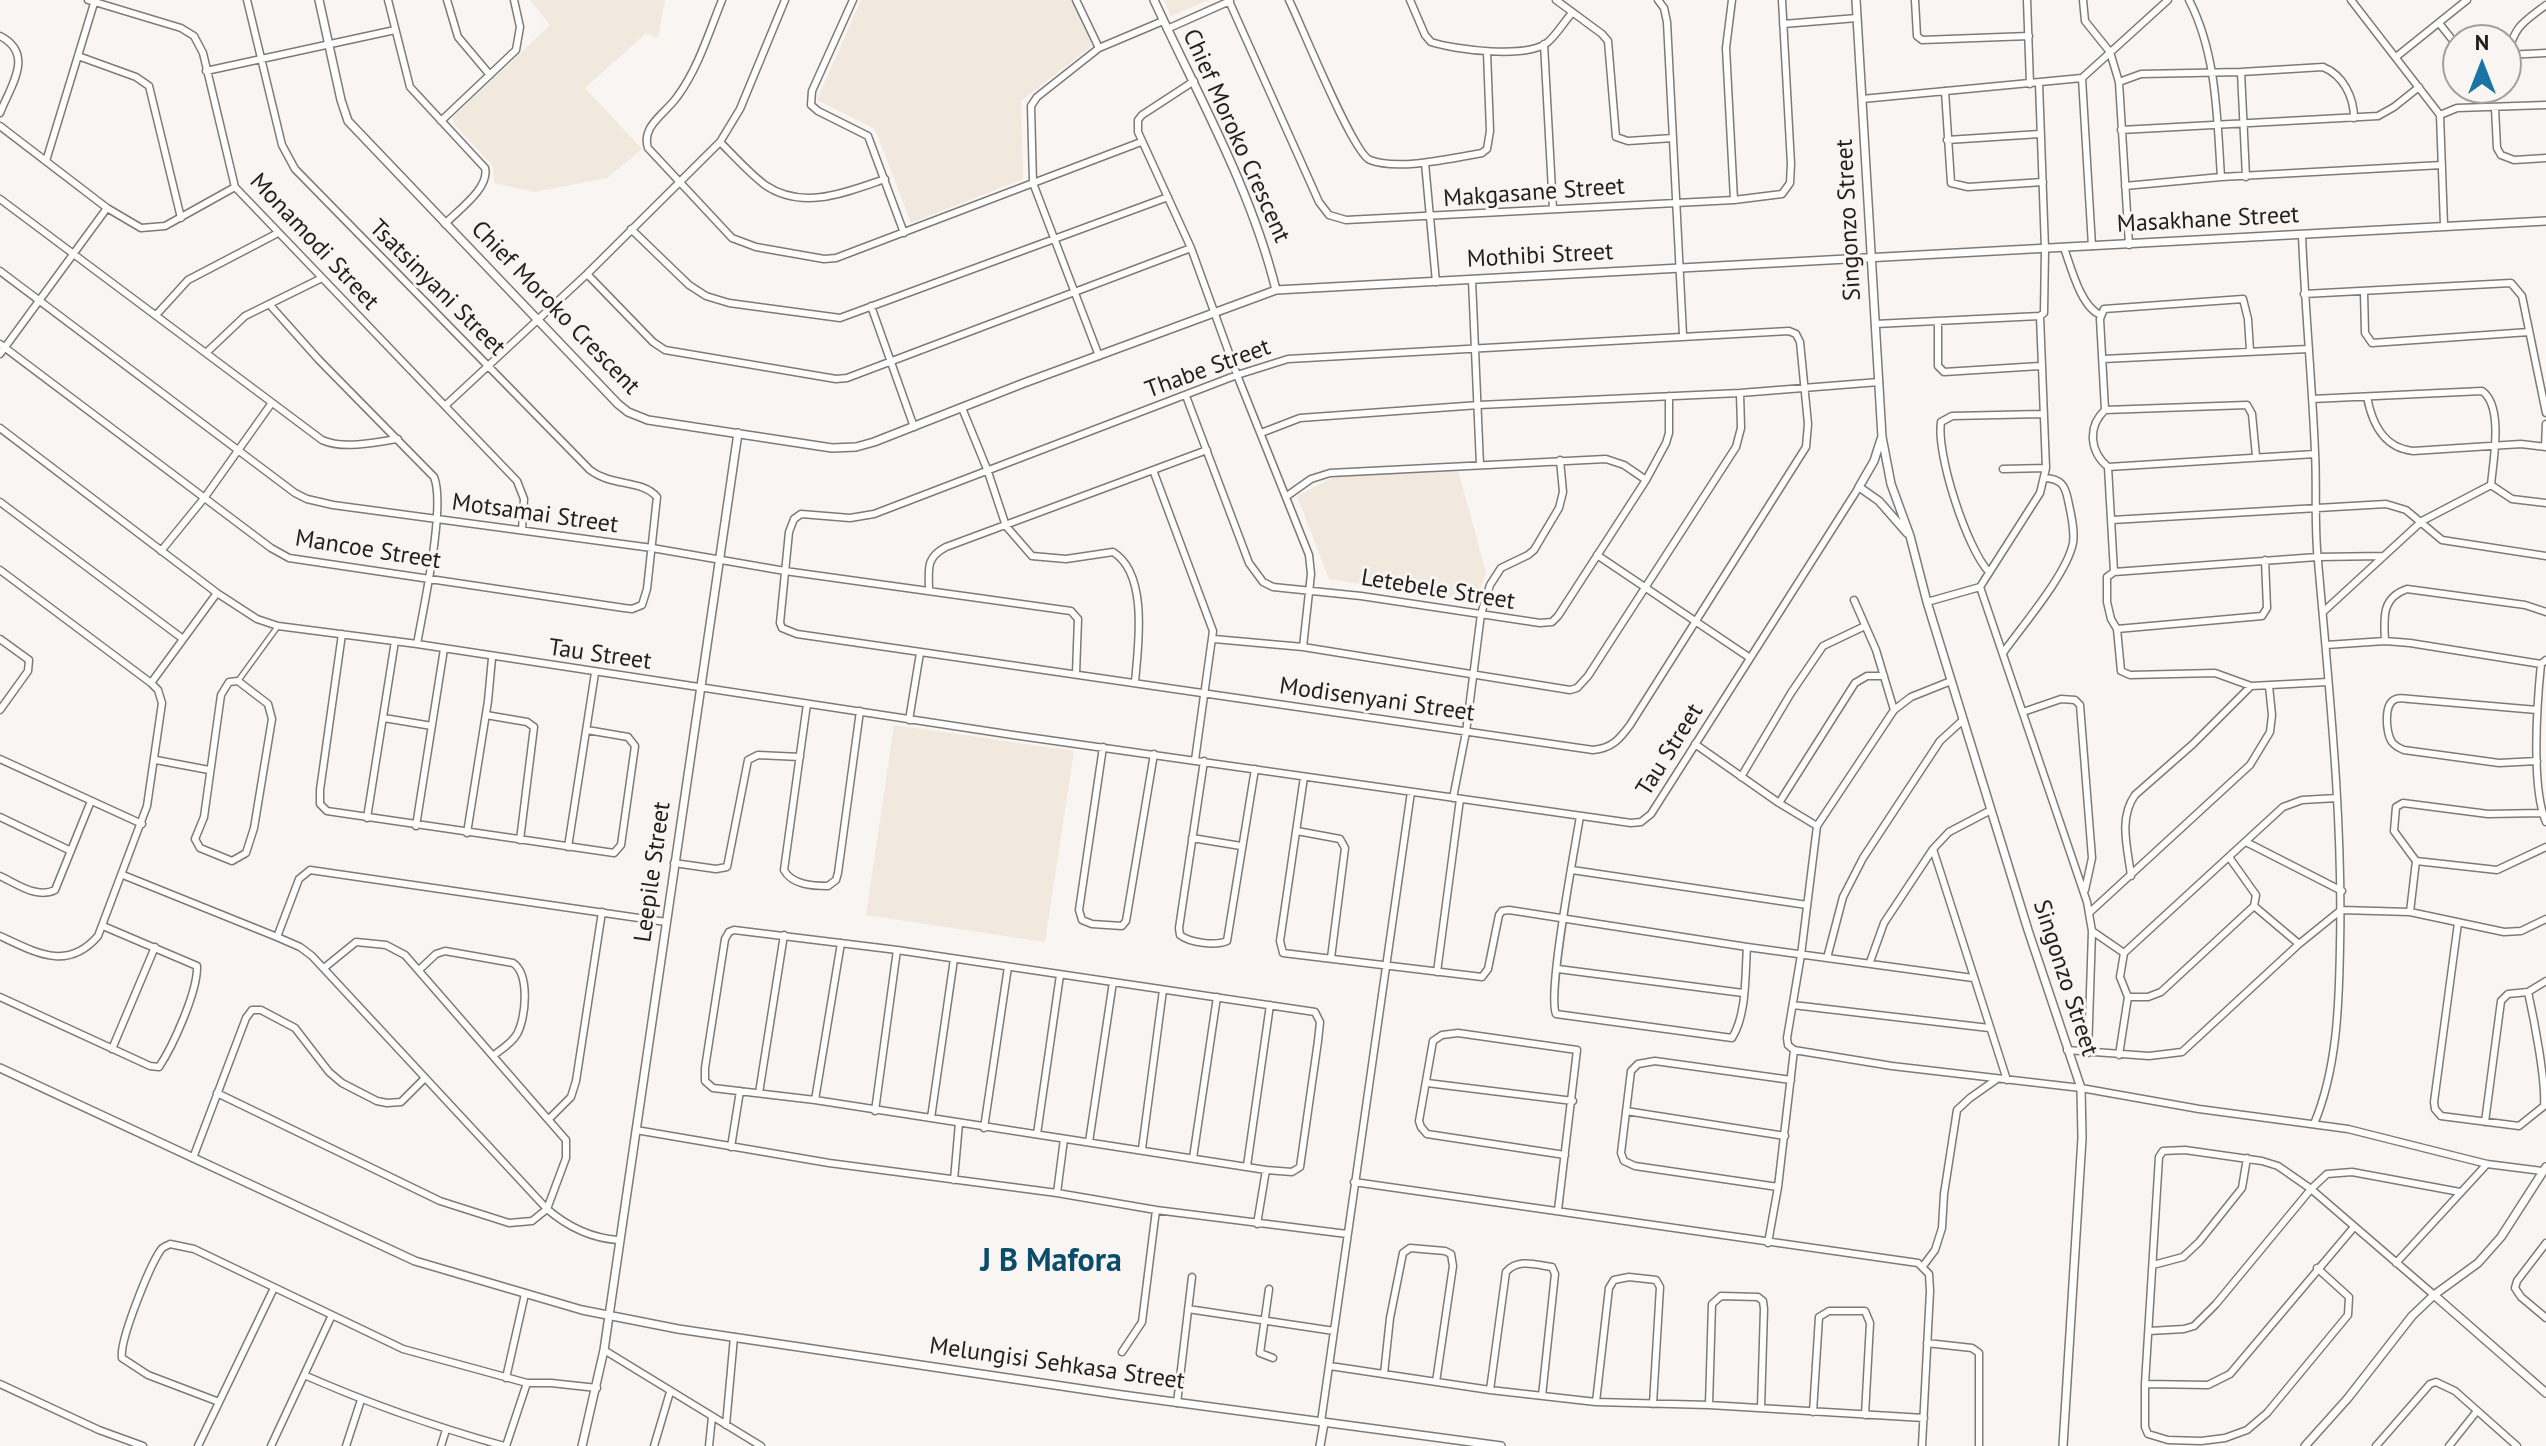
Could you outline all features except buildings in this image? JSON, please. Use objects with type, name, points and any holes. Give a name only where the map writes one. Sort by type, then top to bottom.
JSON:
[{"type":"street","name":"Tsatsinyani Street","points":[[247,0],[282,145],[290,163],[590,470],[607,481],[638,486],[653,493],[657,503],[652,548]]},
{"type":"street","name":"Chief Moroko Crescent","points":[[319,0],[348,121],[628,412],[648,420],[840,449],[864,445],[1214,312]]},
{"type":"street","points":[[388,0],[410,87],[487,173],[483,184],[445,224]]},
{"type":"street","points":[[447,0],[458,37],[490,75]]},
{"type":"street","points":[[441,121],[516,50],[520,27],[514,0]]},
{"type":"street","points":[[722,0],[685,86],[669,108],[650,126],[646,136],[648,148],[732,238],[756,247],[832,259],[1141,142]]},
{"type":"street","points":[[446,405],[587,274],[677,181],[720,142],[740,109],[785,0]]},
{"type":"street","points":[[853,0],[812,91],[811,105],[868,136],[904,233]]},
{"type":"street","points":[[1076,0],[1099,48]]},
{"type":"street","name":"Chief Moroko Crescent","points":[[1154,0],[1194,81],[1247,202],[1267,254],[1276,290]]},
{"type":"street","points":[[1289,0],[1349,133],[1368,160],[1425,163],[1482,153],[1489,146],[1490,78],[1487,52]]},
{"type":"street","points":[[1410,0],[1431,42],[1487,52],[1519,50],[1544,44],[1572,13]]},
{"type":"street","points":[[1556,0],[1608,41],[1616,137],[1628,141],[1673,138]]},
{"type":"street","points":[[1732,0],[1726,48],[1734,200]]},
{"type":"street","name":"Makgasane Street","points":[[1230,1],[1324,210],[1334,218],[1346,220],[1734,200],[1774,197],[1786,191],[1790,183],[1782,0]]},
{"type":"street","name":"Singonzo Street","points":[[1856,0],[1882,437],[1891,484],[1910,536],[1963,720],[2081,1088],[2082,1138],[2063,1446]]},
{"type":"street","points":[[1915,0],[1917,36],[1922,40],[2029,36]]},
{"type":"street","points":[[1875,324],[2040,316],[2044,313],[2043,182],[2027,0]]},
{"type":"street","points":[[2083,0],[2085,21],[2110,52],[2119,82],[2129,245]]},
{"type":"street","points":[[2154,0],[2160,7]]},
{"type":"street","points":[[1862,99],[2082,78],[2168,0]]},
{"type":"street","points":[[2189,0],[2204,32],[2211,71],[2221,177]]},
{"type":"street","points":[[2351,0],[2440,115],[2444,225]]},
{"type":"street","points":[[2396,57],[2467,0]]},
{"type":"street","points":[[46,161],[93,1]]},
{"type":"street","name":"Monamodi Street","points":[[93,1],[189,31],[199,43],[235,187],[276,234],[446,405],[522,490],[525,507],[522,530]]},
{"type":"street","points":[[1167,29],[1230,1]]},
{"type":"street","points":[[1661,1],[1667,22],[1683,335]]},
{"type":"street","points":[[2522,25],[2546,5]]},
{"type":"street","points":[[1783,24],[1857,18]]},
{"type":"street","points":[[1099,356],[1033,183],[1031,104],[1099,48],[1163,21]]},
{"type":"street","points":[[2439,23],[2442,27]]},
{"type":"street","points":[[206,71],[395,30]]},
{"type":"street","points":[[0,36],[16,47],[19,65],[0,113]]},
{"type":"street","points":[[1544,44],[1553,209]]},
{"type":"street","points":[[2522,54],[2546,53]]},
{"type":"street","points":[[78,56],[136,77],[149,86],[181,218]]},
{"type":"street","points":[[2119,82],[2141,74],[2241,72],[2316,66],[2327,68],[2342,81],[2354,105],[2354,118]]},
{"type":"street","points":[[2241,72],[2246,177]]},
{"type":"street","points":[[2082,78],[2092,246]]},
{"type":"street","points":[[1194,81],[1142,115],[1137,124],[1141,142],[1191,248],[1237,375],[1311,560],[1303,647]]},
{"type":"street","points":[[2121,130],[2384,114],[2419,87]]},
{"type":"street","points":[[1945,91],[1949,176],[1955,186],[2043,182]]},
{"type":"street","points":[[2440,115],[2457,108],[2546,105]]},
{"type":"street","points":[[2495,108],[2497,148],[2501,155],[2514,160],[2546,158]]},
{"type":"street","points":[[0,126],[107,208],[141,228],[165,226],[235,187]]},
{"type":"street","points":[[1947,140],[2040,134]]},
{"type":"street","points":[[720,142],[765,184],[786,194],[823,198],[885,179]]},
{"type":"street","points":[[1425,163],[1436,282]]},
{"type":"street","points":[[2125,186],[2221,177],[2442,165]]},
{"type":"street","points":[[631,229],[689,285],[713,299],[835,318],[1168,197]]},
{"type":"street","points":[[0,199],[157,314],[271,404],[328,443],[398,439]]},
{"type":"street","points":[[2,349],[107,208]]},
{"type":"street","name":"Masakhane Street","points":[[1873,258],[2546,221]]},
{"type":"street","points":[[157,314],[179,288],[197,274],[276,234]]},
{"type":"street","points":[[2302,235],[2315,454],[2317,557],[2326,645],[2342,891],[2339,1004],[2324,1101],[2314,1124]]},
{"type":"street","points":[[587,274],[653,342],[670,352],[842,379],[1191,248]]},
{"type":"street","points":[[2064,248],[2084,301],[2101,315]]},
{"type":"street","name":"Mothibi Street","points":[[1214,312],[1276,290],[1873,258]]},
{"type":"street","name":"Motsamai Street","points":[[0,271],[307,499],[1074,613],[1078,619],[1076,674]]},
{"type":"street","points":[[207,352],[236,323],[320,279]]},
{"type":"street","points":[[1472,280],[1480,465]]},
{"type":"street","points":[[2304,294],[2511,283],[2522,296],[2546,413]]},
{"type":"street","points":[[2364,292],[2365,333],[2372,343],[2529,332]]},
{"type":"street","points":[[2250,351],[2243,299],[2104,309],[2101,315],[2105,410],[2096,420],[2093,445],[2101,461],[2108,467],[2315,454]]},
{"type":"street","points":[[269,304],[319,360],[434,477],[437,518],[417,644]]},
{"type":"street","points":[[871,306],[914,427]]},
{"type":"street","points":[[1927,602],[1980,587],[2040,493],[2046,468],[2040,316]]},
{"type":"street","points":[[1938,321],[1938,366],[1944,372],[2040,366]]},
{"type":"street","name":"Thabe Street","points":[[785,571],[792,523],[801,514],[850,518],[874,514],[1237,375],[1288,359],[1789,331],[1796,334],[1800,342],[1803,388]]},
{"type":"street","name":"Mancoe Street","points":[[2,349],[271,548],[289,558],[632,609],[642,605],[645,599],[652,548]]},
{"type":"street","points":[[2103,359],[2308,349]]},
{"type":"street","points":[[1261,433],[1300,418],[1879,382]]},
{"type":"street","name":"Modisenyani Street","points":[[785,571],[779,617],[782,628],[797,634],[1593,750],[1612,746],[1630,725],[1806,447],[1808,424],[1803,388]]},
{"type":"street","points":[[2312,399],[2482,391],[2489,397],[2494,413],[2496,445],[2491,485]]},
{"type":"street","points":[[1214,639],[1303,647],[1570,690],[1577,688],[1588,676],[1739,441],[1740,393]]},
{"type":"street","name":"Letebele Street","points":[[1186,396],[1255,572],[1263,582],[1273,587],[1531,623],[1552,622],[1646,480],[1668,437],[1669,396]]},
{"type":"street","points":[[2367,397],[2375,426],[2401,449],[2413,451],[2521,444],[2546,447],[2546,424]]},
{"type":"street","points":[[161,551],[205,497],[271,404]]},
{"type":"street","points":[[2105,410],[2247,405],[2252,414],[2256,456]]},
{"type":"street","points":[[962,408],[1006,526],[1023,547],[1036,558],[1066,559],[1113,552],[1120,556],[1130,575],[1139,609],[1135,682]]},
{"type":"street","points":[[1989,572],[1977,556],[1945,468],[1939,432],[1941,422],[1952,416],[2042,414]]},
{"type":"street","name":"Tau Street","points":[[0,428],[217,593],[257,619],[278,626],[1631,823],[1641,822],[1651,814],[1859,487]]},
{"type":"street","name":"Leepile Street","points":[[582,1446],[604,1350],[738,433]]},
{"type":"street","name":"Singonzo Street","points":[[1882,437],[1874,461],[1859,487],[1879,501],[1910,536]]},
{"type":"street","points":[[929,591],[933,555],[946,547],[1207,450]]},
{"type":"street","points":[[1287,496],[1311,479],[1330,473],[1560,460],[1615,460],[1646,480]]},
{"type":"street","points":[[1437,972],[1481,614],[1493,576],[1501,568],[1531,553],[1559,508],[1563,492],[1560,460]]},
{"type":"street","points":[[2108,467],[2114,572]]},
{"type":"street","points":[[2003,469],[2046,468]]},
{"type":"street","points":[[1153,470],[1214,639],[1195,760]]},
{"type":"street","points":[[2003,653],[2059,573],[2072,545],[2073,531],[2065,486],[2059,480],[2045,478]]},
{"type":"street","points":[[2491,485],[2512,499],[2546,503]]},
{"type":"street","points":[[2323,612],[2422,521],[2491,485]]},
{"type":"street","points":[[0,502],[183,639]]},
{"type":"street","points":[[2112,520],[2386,504],[2401,508],[2422,521],[2442,540],[2546,556]]},
{"type":"street","points":[[1597,555],[1750,658]]},
{"type":"street","points":[[2328,682],[2251,686],[2215,673],[2126,675],[2120,669],[2117,629],[2111,619],[2106,592],[2107,577],[2114,572],[2265,560],[2383,556]]},
{"type":"street","points":[[2117,629],[2262,616],[2267,608],[2265,560]]},
{"type":"street","points":[[0,570],[151,683],[158,690],[162,703],[156,760],[142,824],[103,926],[89,946],[80,952],[56,957],[41,955],[0,936]]},
{"type":"street","points":[[1980,587],[2084,891],[2092,931],[2088,1053]]},
{"type":"street","points":[[2385,641],[2386,606],[2397,592],[2407,589],[2525,605],[2546,612]]},
{"type":"street","points":[[151,683],[217,593]]},
{"type":"street","points":[[1854,600],[1894,710]]},
{"type":"street","points":[[238,681],[278,626]]},
{"type":"street","points":[[1741,777],[1823,646],[1865,626]]},
{"type":"street","points":[[342,634],[320,804],[331,813],[614,853],[623,837],[635,746],[628,737],[587,730]]},
{"type":"street","points":[[0,639],[30,664],[0,710]]},
{"type":"street","points":[[367,818],[395,641]]},
{"type":"street","points":[[2326,645],[2385,641],[2543,662],[2537,710],[2537,761],[2542,813],[2546,822]]},
{"type":"street","points":[[416,826],[444,649]]},
{"type":"street","points":[[909,720],[920,653]]},
{"type":"street","points":[[467,833],[492,658]]},
{"type":"street","points":[[568,847],[595,673]]},
{"type":"street","points":[[1779,803],[1855,683],[1867,676],[1884,676]]},
{"type":"street","points":[[238,681],[268,704],[272,719],[254,828],[246,853],[236,860],[211,853],[196,844],[195,839],[204,817],[221,695],[229,682],[238,681]]},
{"type":"street","points":[[1951,681],[1911,697],[1894,710],[1817,826],[1787,1038],[1788,1045],[1794,1050],[2081,1088],[2199,1109],[2314,1124],[2367,1133],[2418,1149],[2458,1155],[2487,1164],[2544,1169],[2501,1237],[2478,1263],[2434,1295],[2412,1316],[2348,1398],[2305,1446]]},
{"type":"street","points":[[2131,876],[2125,830],[2129,804],[2251,686]]},
{"type":"street","points":[[2089,913],[2250,765],[2270,732],[2269,686]]},
{"type":"street","points":[[2023,712],[2068,698],[2080,705],[2092,858],[2084,891]]},
{"type":"street","points":[[2537,710],[2410,699],[2396,699],[2388,710],[2389,736],[2394,744],[2404,750],[2499,763],[2537,761]]},
{"type":"street","points":[[807,704],[784,870],[794,881],[828,886],[836,880],[838,873],[860,711]]},
{"type":"street","points":[[486,715],[527,722],[534,727],[520,840]]},
{"type":"street","points":[[384,718],[432,726]]},
{"type":"street","points":[[1827,958],[1843,897],[1863,858],[1940,741],[1963,720]]},
{"type":"street","points":[[1695,744],[1817,826]]},
{"type":"street","points":[[1103,747],[1079,910],[1082,920],[1092,924],[1122,926],[1126,921],[1154,754]]},
{"type":"street","points":[[674,863],[716,869],[727,867],[748,760],[758,755],[800,757]]},
{"type":"street","points":[[0,759],[142,824]]},
{"type":"street","points":[[156,760],[209,770]]},
{"type":"street","points":[[1204,761],[1179,932],[1182,938],[1225,944],[1227,941],[1255,769]]},
{"type":"street","points":[[1304,777],[1280,949],[1287,954],[1479,978],[1485,975],[1502,911],[1973,978]]},
{"type":"street","points":[[1320,1446],[1354,1182],[1411,792]]},
{"type":"street","points":[[2119,1055],[2128,997],[2120,977],[2124,953],[2269,818],[2290,804],[2337,798]]},
{"type":"street","points":[[0,876],[34,892],[51,893],[57,887],[91,801]]},
{"type":"street","points":[[2410,912],[2416,861],[2394,831],[2394,812],[2399,804],[2488,814],[2542,813]]},
{"type":"street","points":[[1870,962],[1884,923],[1933,849],[1949,832],[1991,810]]},
{"type":"street","points":[[1580,816],[1553,1006],[1558,1015],[1729,1039],[1736,1030],[1747,947]]},
{"type":"street","points":[[0,817],[71,851]]},
{"type":"street","points":[[1297,831],[1340,839],[1345,848],[1331,958]]},
{"type":"street","points":[[1192,838],[1241,846]]},
{"type":"street","points":[[2246,842],[2342,891]]},
{"type":"street","points":[[2416,861],[2497,870],[2546,847]]},
{"type":"street","points":[[1933,849],[2007,1080]]},
{"type":"street","points":[[2128,997],[2148,997],[2161,992],[2254,906],[2257,898],[2254,891],[2229,857]]},
{"type":"street","points":[[277,937],[299,879],[310,870],[666,922]]},
{"type":"street","points":[[1572,870],[1807,905]]},
{"type":"street","points":[[123,875],[300,947],[324,968],[547,1209],[559,1220],[582,1232],[618,1240]]},
{"type":"street","points":[[2254,906],[2299,944]]},
{"type":"street","points":[[2067,1050],[2163,1056],[2182,1052],[2299,944],[2341,910],[2410,912],[2513,932],[2546,919]]},
{"type":"street","points":[[549,1119],[571,1097],[576,1081],[602,912]]},
{"type":"street","points":[[2458,923],[2434,1106],[2441,1116],[2519,1126],[2538,1113],[2545,1103],[2542,1066],[2528,992]]},
{"type":"street","points":[[0,997],[150,1066],[159,1067],[186,1009],[197,976],[197,966],[103,926]]},
{"type":"street","points":[[734,930],[784,935],[1315,1012],[1320,1022],[1300,1167],[1286,1172],[1266,1170],[815,1100],[713,1088],[705,1081],[727,934],[734,930]]},
{"type":"street","points":[[2092,931],[2124,953]]},
{"type":"street","points":[[759,1093],[784,935]]},
{"type":"street","points":[[217,1093],[459,1208],[509,1223],[532,1221],[547,1209],[566,1158],[566,1140],[419,970],[395,948],[363,941],[349,946],[324,968]]},
{"type":"street","points":[[815,1100],[841,943]]},
{"type":"street","points":[[112,1049],[155,947]]},
{"type":"street","points":[[875,1111],[897,950]]},
{"type":"street","points":[[419,970],[436,954],[445,951],[513,963],[518,967],[524,983],[519,1030],[494,1055]]},
{"type":"street","points":[[931,1118],[954,959]]},
{"type":"street","points":[[984,1128],[1008,967]]},
{"type":"street","points":[[1558,969],[1743,993]]},
{"type":"street","points":[[1037,1134],[1060,975]]},
{"type":"street","points":[[2485,1122],[2501,1001],[2508,994],[2528,992],[2546,981]]},
{"type":"street","points":[[1089,1142],[1113,982]]},
{"type":"street","points":[[1142,1149],[1163,990]]},
{"type":"street","points":[[1193,1158],[1217,997]]},
{"type":"street","points":[[1247,1166],[1270,1005]]},
{"type":"street","points":[[1793,1005],[1989,1028]]},
{"type":"street","points":[[193,1158],[246,1018],[249,1012],[256,1009],[295,1028],[329,1072],[342,1083],[377,1101],[401,1102],[425,1078]]},
{"type":"street","points":[[1558,1210],[1573,1101],[1576,1049],[1466,1034],[1447,1033],[1433,1041],[1419,1121],[1427,1134],[1565,1155]]},
{"type":"street","points":[[1768,1243],[1785,1136],[1794,1050]]},
{"type":"street","points":[[1778,1187],[1626,1163],[1621,1153],[1626,1111],[1631,1071],[1634,1066],[1647,1061],[1791,1080]]},
{"type":"street","name":"Melungisi Sehkasa Street","points":[[0,1068],[415,1261],[608,1316],[1177,1403],[1501,1446]]},
{"type":"street","points":[[1923,1266],[1935,1250],[1942,1228],[1957,1110],[1998,1079]]},
{"type":"street","points":[[1427,1083],[1573,1101]]},
{"type":"street","points":[[731,1147],[740,1091]]},
{"type":"street","points":[[1626,1111],[1785,1136]]},
{"type":"street","points":[[954,1180],[959,1123]]},
{"type":"street","points":[[636,1130],[1156,1210],[1347,1234]]},
{"type":"street","points":[[1057,1193],[1064,1139]]},
{"type":"street","points":[[2317,1268],[2349,1297],[2348,1315],[2274,1404],[2247,1430],[2225,1438],[2201,1441],[2150,1437],[2145,1427],[2145,1384],[2159,1157],[2163,1151],[2185,1150],[2272,1163],[2311,1189],[2546,1393]]},
{"type":"street","points":[[2153,1265],[2183,1257],[2199,1242],[2242,1188],[2247,1158]]},
{"type":"street","points":[[2396,1263],[2487,1164]]},
{"type":"street","points":[[1257,1224],[1266,1170]]},
{"type":"street","points":[[2149,1331],[2194,1326],[2327,1174],[2339,1172],[2460,1192]]},
{"type":"street","points":[[1354,1182],[1910,1261],[1923,1266],[1929,1280],[1922,1446]]},
{"type":"street","points":[[1122,1352],[1140,1326],[1144,1313],[1156,1210]]},
{"type":"street","points":[[2145,1384],[2208,1385],[2230,1374],[2354,1227]]},
{"type":"street","points":[[2546,1243],[2515,1288],[2546,1318]]},
{"type":"street","points":[[219,1402],[148,1375],[122,1358],[124,1338],[160,1252],[170,1244],[187,1246],[403,1349],[527,1383],[597,1388]]},
{"type":"street","points":[[1384,1374],[1390,1318],[1403,1253],[1410,1248],[1445,1251],[1451,1254],[1453,1266],[1436,1382]]},
{"type":"street","points":[[1490,1390],[1506,1272],[1514,1264],[1524,1263],[1552,1267],[1555,1274],[1542,1396]]},
{"type":"street","points":[[1177,1403],[1192,1277]]},
{"type":"street","points":[[1596,1402],[1609,1288],[1614,1280],[1629,1277],[1656,1280],[1659,1284],[1653,1404]]},
{"type":"street","points":[[198,1446],[274,1288]]},
{"type":"street","points":[[1269,1289],[1260,1353],[1273,1358]]},
{"type":"street","points":[[506,1378],[525,1294]]},
{"type":"street","points":[[1709,1405],[1712,1304],[1721,1296],[1758,1297],[1763,1301],[1764,1309],[1761,1408]]},
{"type":"street","points":[[1188,1309],[1334,1331]]},
{"type":"street","points":[[1813,1412],[1819,1317],[1829,1311],[1865,1311],[1870,1323],[1865,1415]]},
{"type":"street","points":[[271,1446],[332,1315]]},
{"type":"street","points":[[726,1425],[734,1337]]},
{"type":"street","points":[[1927,1343],[1972,1348],[1979,1353],[1979,1445]]},
{"type":"street","points":[[604,1350],[761,1446]]},
{"type":"street","points":[[1330,1366],[1596,1402],[1709,1405],[1924,1418]]},
{"type":"street","points":[[304,1375],[361,1400],[446,1430],[505,1446],[527,1383]]},
{"type":"street","points":[[2376,1446],[2433,1383],[2440,1382],[2455,1391],[2517,1446]]},
{"type":"street","points":[[0,1384],[143,1446]]},
{"type":"street","points":[[654,1446],[670,1392]]},
{"type":"street","points":[[346,1446],[361,1400]]},
{"type":"street","points":[[2449,1446],[2477,1411]]},
{"type":"street","points":[[709,1446],[712,1417]]},
{"type":"street","points":[[441,1446],[446,1430]]},
{"type":"shaded area","points":[[530,0],[665,0],[658,38],[646,33],[585,88],[642,149],[607,178],[534,192],[494,183],[493,166],[453,123],[453,117],[550,25]]},
{"type":"shaded area","points":[[861,0],[1072,0],[1092,46],[1021,101],[1023,179],[911,223],[875,129],[817,100]]},
{"type":"shaded area","points":[[1164,0],[1209,0],[1171,16]]},
{"type":"shaded area","points":[[1458,470],[1486,572],[1476,602],[1329,579],[1297,496],[1334,477]]},
{"type":"shaded area","points":[[894,725],[1074,751],[1045,942],[866,915]]},
{"type":"district","name":"J B Mafora","points":[[1051,1262]]}]
